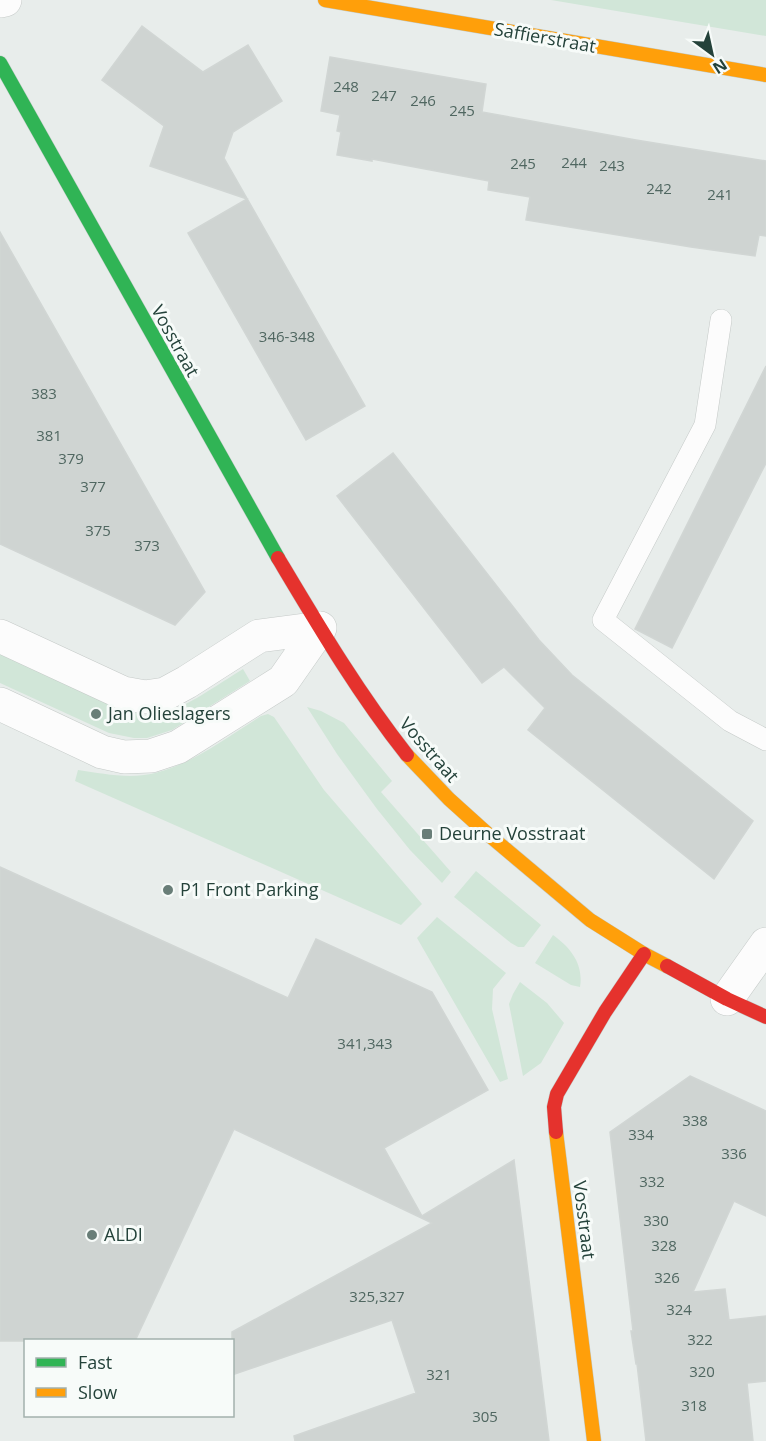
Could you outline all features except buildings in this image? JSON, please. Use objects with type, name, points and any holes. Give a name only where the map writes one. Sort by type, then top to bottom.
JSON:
[{"type":"street","points":[[0,2],[5,0]]},
{"type":"street","name":"Saffierstraat","points":[[325,0],[766,75]]},
{"type":"street","name":"Vosstraat","points":[[0,63],[254,516],[320,628],[381,722],[410,759],[490,836],[590,920],[644,954],[579,1055],[557,1094],[554,1107],[594,1441]]},
{"type":"street","points":[[0,636],[123,693],[145,697],[165,694],[260,636],[320,628]]},
{"type":"street","points":[[0,704],[102,752],[124,757],[151,756],[178,747],[283,681],[320,628]]},
{"type":"street","points":[[727,999],[766,944]]},
{"type":"street","points":[[644,954],[727,999],[766,1017]]},
{"type":"lane","points":[[721,320],[705,425],[603,620],[730,721],[766,740]]},
{"type":"green space","points":[[551,0],[766,0],[766,36]]},
{"type":"green space","points":[[0,652],[128,710],[148,716],[161,715],[185,705],[243,669],[250,681],[172,730],[147,738],[134,738],[109,733],[0,683]]},
{"type":"green space","points":[[307,707],[321,711],[344,723],[392,781],[381,792],[451,872],[442,883],[410,850],[377,809],[337,754]]},
{"type":"green space","points":[[268,714],[274,717],[324,790],[422,904],[401,925],[75,781],[78,770],[136,776],[174,767]]},
{"type":"green space","points":[[476,871],[541,925],[524,947],[511,943],[454,897]]},
{"type":"green space","points":[[437,917],[506,973],[493,989],[492,1009],[508,1079],[500,1082],[417,938]]},
{"type":"green space","points":[[553,935],[565,945],[578,964],[580,987],[571,985],[535,963]]},
{"type":"green space","points":[[520,982],[547,1003],[564,1023],[541,1063],[523,1076],[509,1004]]},
{"type":"traffic: fast","points":[[0,63],[278,558]]},
{"type":"traffic: slow","points":[[325,0],[766,75]]},
{"type":"traffic: slow","points":[[407,755],[449,799],[490,836],[590,920],[667,966]]},
{"type":"traffic: slow","points":[[556,1132],[594,1441]]},
{"type":"traffic: jam","points":[[278,558],[355,683],[407,755]]},
{"type":"traffic: jam","points":[[556,1132],[554,1107],[557,1094],[605,1012],[644,954]]},
{"type":"traffic: jam","points":[[667,966],[727,999],[766,1017]]},
{"type":"place","name":"Jan Olieslagers","points":[[96,714]]},
{"type":"place","name":"Deurne Vosstraat","points":[[427,834]]},
{"type":"place","name":"P1 Front Parking","points":[[168,890]]},
{"type":"place","name":"ALDI","points":[[92,1235]]}]
